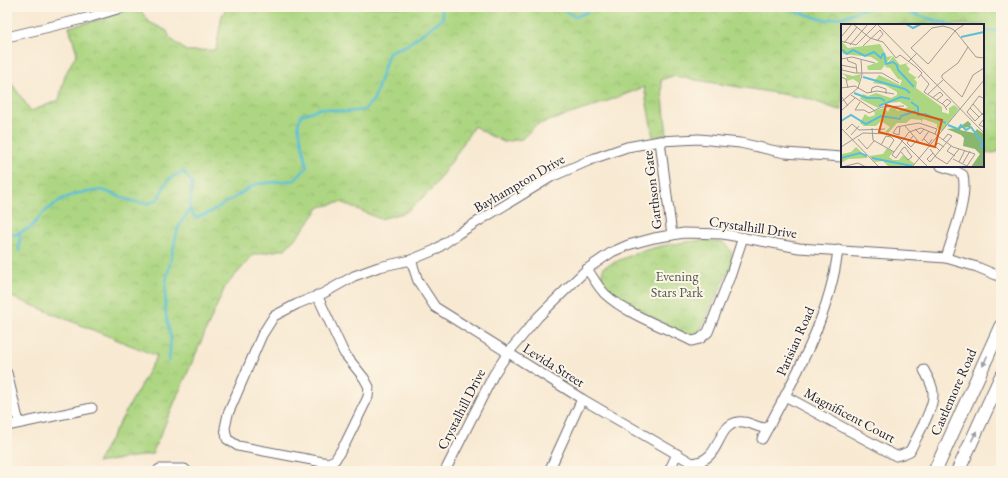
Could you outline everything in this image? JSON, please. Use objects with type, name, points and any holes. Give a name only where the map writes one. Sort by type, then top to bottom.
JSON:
[{"type":"main road","name":"Castlemore Road","points":[[935,471],[1001,326]]},
{"type":"main road","points":[[958,471],[1001,377]]},
{"type":"main road","points":[[160,471],[184,471]]},
{"type":"street","points":[[7,37],[91,17],[124,7]]},
{"type":"street","name":"Bayhampton Drive","points":[[317,296],[344,353],[364,378],[369,387],[368,397],[346,442],[335,460],[328,463],[238,446],[227,439],[225,428],[228,414],[262,335],[274,316],[317,296],[354,276],[379,267],[411,260],[435,250],[459,233],[552,177],[596,158],[627,147],[660,141],[699,139],[740,143],[785,153],[841,157]]},
{"type":"street","name":"Garthson Gate","points":[[660,141],[672,235]]},
{"type":"street","points":[[944,167],[963,175],[965,185],[960,213],[946,258]]},
{"type":"street","name":"Crystalhill Drive","points":[[445,471],[494,374],[508,352],[538,317],[587,269],[612,252],[622,248],[654,238],[684,233],[723,234],[799,248],[946,258],[977,267],[1001,277]]},
{"type":"street","points":[[587,269],[604,292],[615,302],[628,310],[692,341],[700,339],[708,332],[744,237]]},
{"type":"street","name":"Parisian Road","points":[[762,439],[794,378],[825,309],[836,270],[838,250]]},
{"type":"street","name":"Levida Street","points":[[411,260],[418,281],[435,307],[582,399],[706,471]]},
{"type":"street","name":"Magnificent Court","points":[[785,396],[896,456],[910,451],[932,404],[932,387],[924,370]]},
{"type":"street","points":[[7,373],[19,423]]},
{"type":"street","points":[[550,471],[582,399]]},
{"type":"street","points":[[7,426],[92,408]]},
{"type":"street","points":[[692,463],[700,462],[712,454],[725,430],[730,425],[738,422],[746,422],[760,428],[768,428]]},
{"type":"street","points":[[669,471],[677,454]]},
{"type":"green space","points":[[138,7],[149,22],[167,31],[170,38],[186,51],[216,50],[222,15],[228,7],[1001,7],[1001,144],[998,152],[984,154],[984,24],[841,24],[841,110],[806,98],[672,76],[661,80],[667,135],[653,137],[644,87],[592,107],[536,125],[522,139],[504,142],[474,126],[452,161],[430,191],[406,212],[380,219],[341,202],[320,207],[301,232],[285,249],[253,255],[225,287],[152,454],[97,463],[157,356],[7,295],[7,77],[31,111],[59,100],[65,75],[77,53],[69,27],[98,20]]},
{"type":"green space","name":"Evening Stars Park","points":[[705,240],[724,243],[731,251],[732,264],[700,331],[694,336],[675,330],[640,310],[616,294],[602,280],[604,267],[631,256],[664,246]]},
{"type":"waterway","points":[[190,209],[195,218],[211,212],[256,184],[295,180],[307,167],[298,125],[301,115],[322,108],[344,112],[364,110],[374,99],[389,52],[407,45],[443,18],[441,7]]},
{"type":"waterway","points":[[558,7],[575,17],[587,12],[592,7]]},
{"type":"waterway","points":[[781,7],[825,20],[843,17],[863,9],[889,7],[948,24]]},
{"type":"waterway","points":[[984,31],[1001,31]]},
{"type":"waterway","points":[[7,234],[14,235],[30,228],[44,212],[62,199],[79,193],[102,190],[132,201],[147,204],[157,200],[168,180],[183,171],[192,183],[190,209],[178,228],[166,281],[165,310],[171,339],[169,361]]},
{"type":"waterway","points":[[19,251],[20,233]]}]
